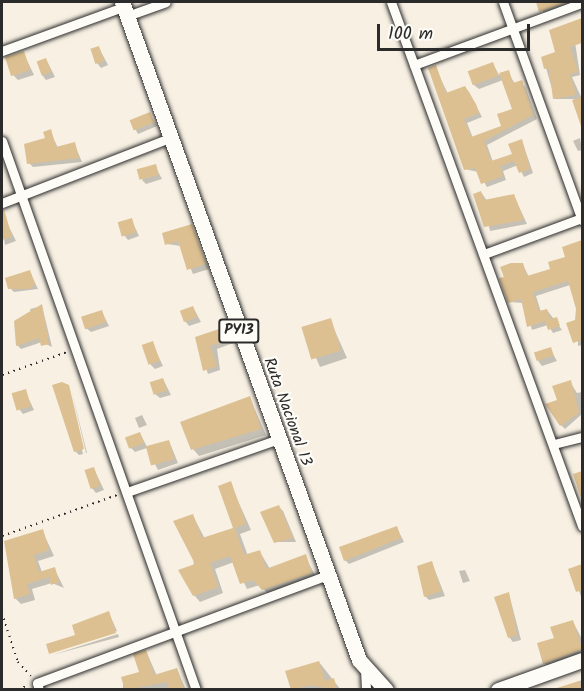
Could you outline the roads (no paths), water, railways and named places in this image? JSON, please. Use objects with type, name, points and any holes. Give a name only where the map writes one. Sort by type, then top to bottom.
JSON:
[{"type":"highway","name":"Ruta Nacional 13","points":[[124,8],[328,574],[365,669],[386,690]]},
{"type":"highway","points":[[498,690],[582,660]]},
{"type":"street","points":[[2,51],[124,8],[166,2]]},
{"type":"street","points":[[391,2],[582,526]]},
{"type":"street","points":[[484,254],[582,219],[502,2]]},
{"type":"street","points":[[414,65],[582,3]]},
{"type":"street","points":[[2,203],[170,138]]},
{"type":"street","points":[[2,141],[196,690]]},
{"type":"street","points":[[554,444],[582,436]]},
{"type":"street","points":[[127,492],[278,439]]},
{"type":"street","points":[[38,686],[328,574]]},
{"type":"street","points":[[365,669],[366,690]]}]
